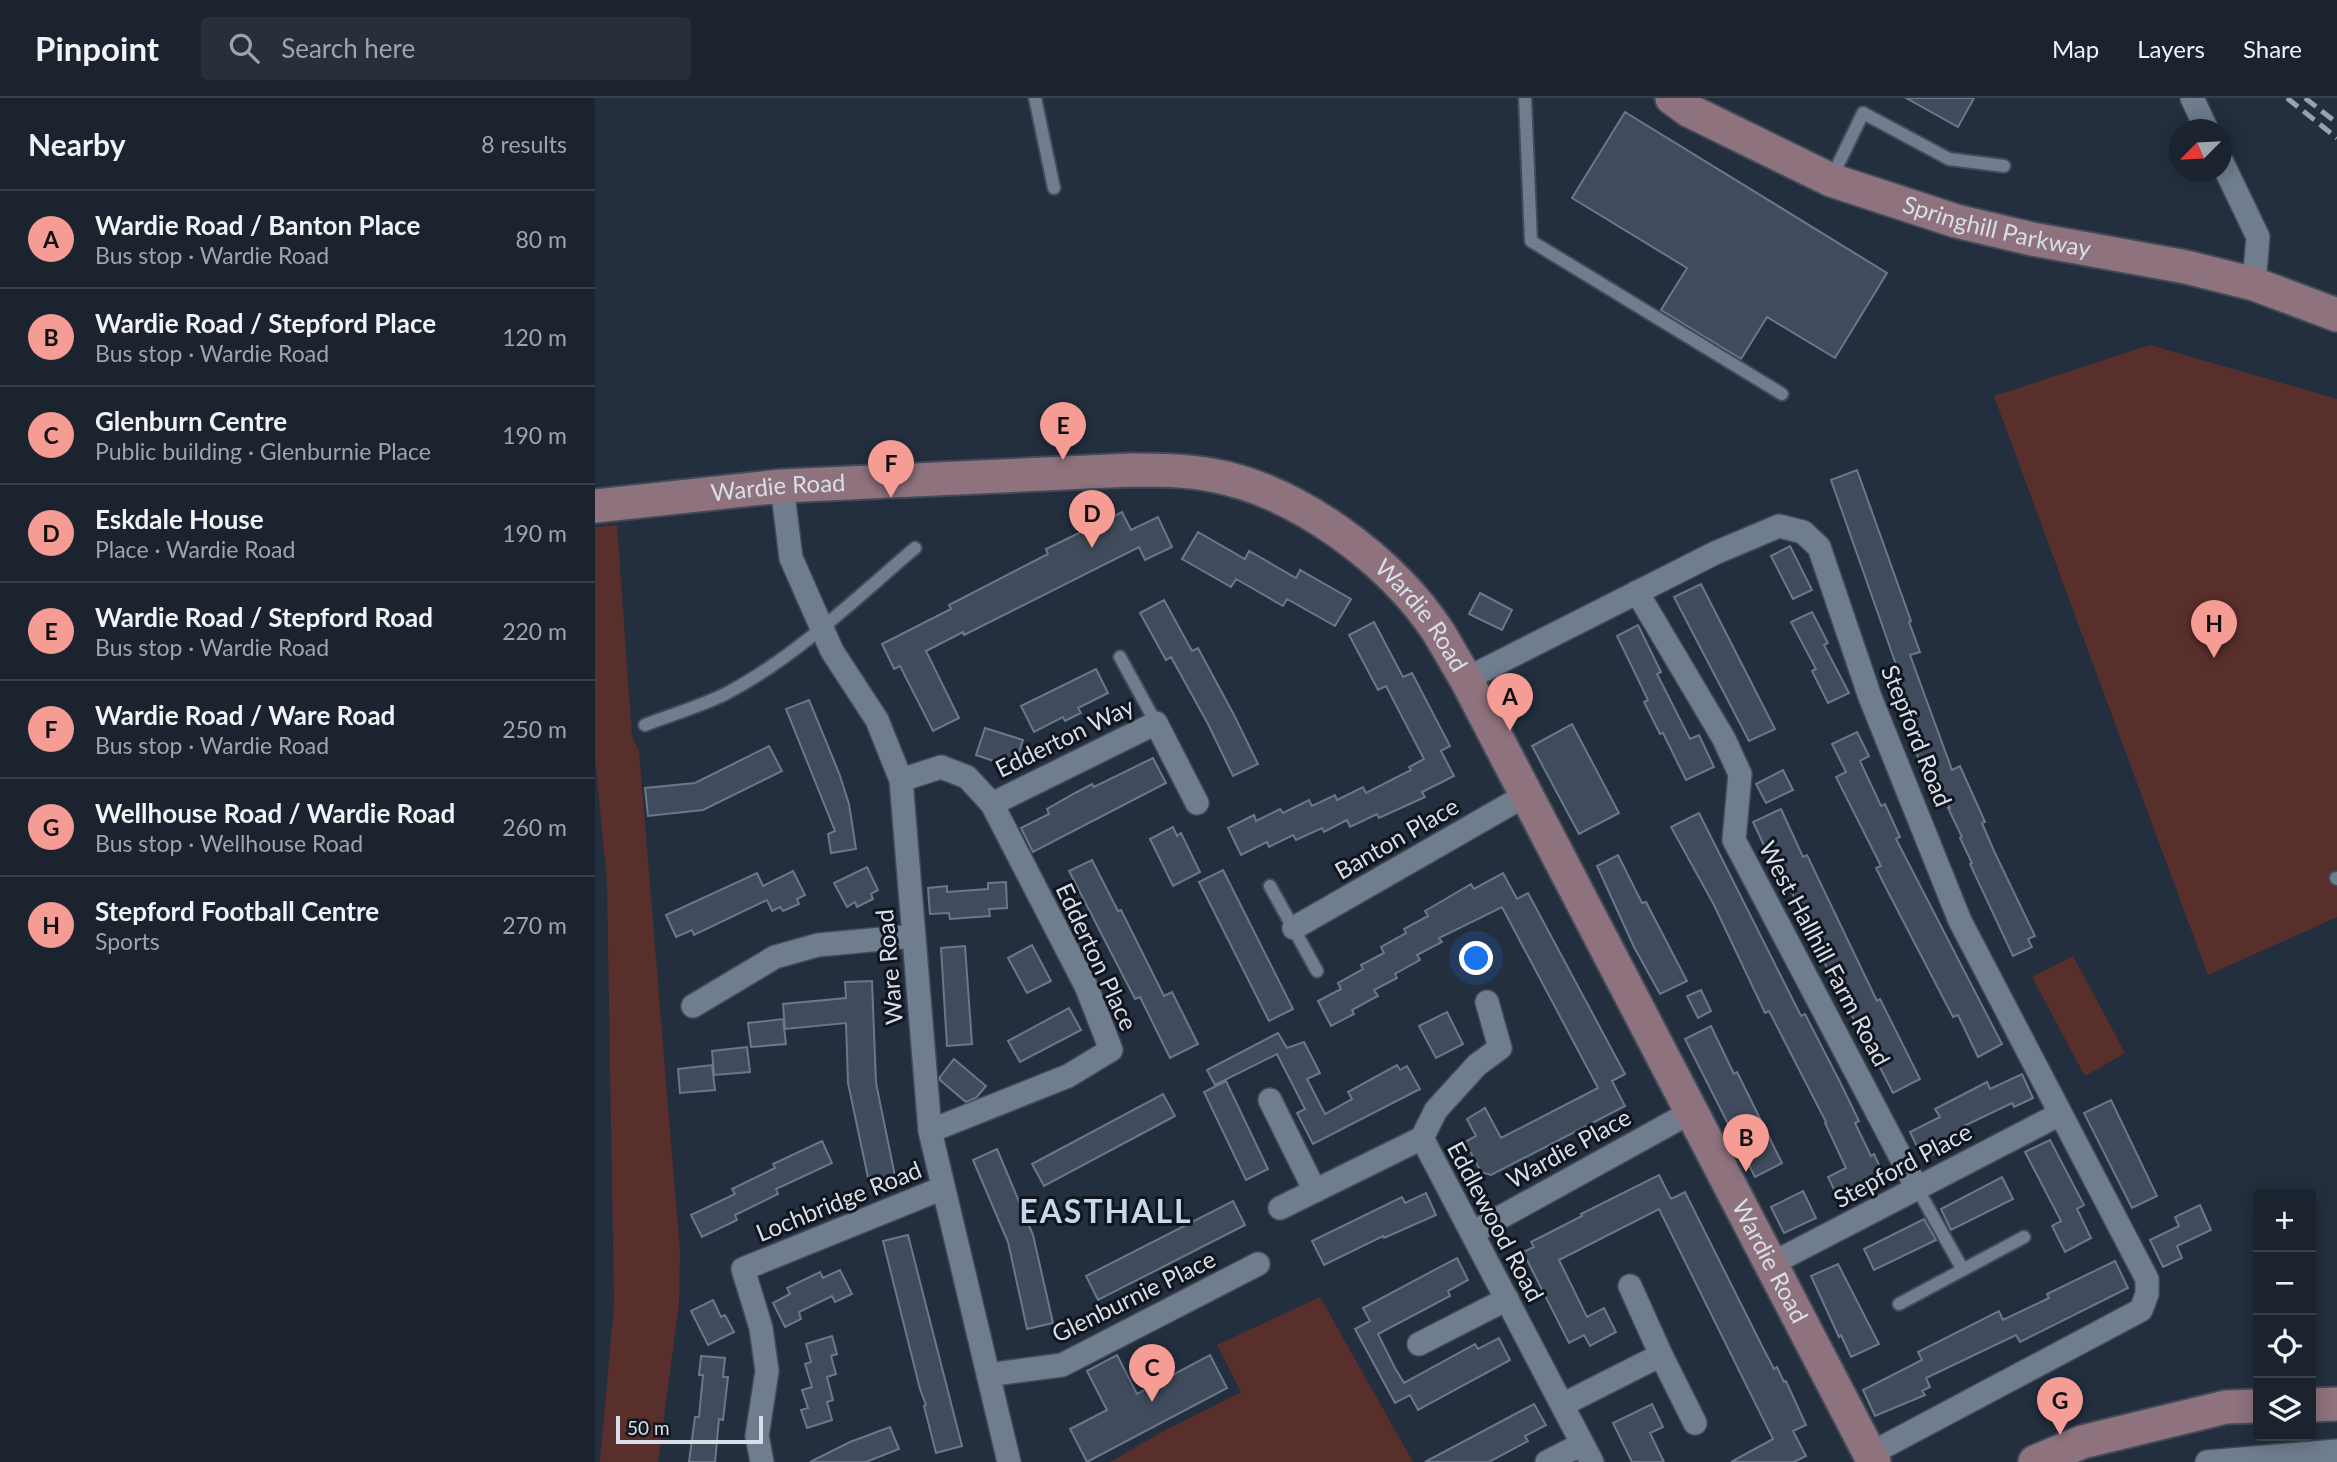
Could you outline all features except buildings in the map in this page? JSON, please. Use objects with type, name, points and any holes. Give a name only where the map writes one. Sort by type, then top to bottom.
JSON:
[{"type":"street","name":"Springhill Parkway","points":[[1672,98],[1690,111],[1831,180],[1956,221],[2032,239],[2186,267],[2254,284],[2337,315]]},
{"type":"street","points":[[2192,98],[2202,119]]},
{"type":"street","points":[[2232,182],[2258,237],[2254,284]]},
{"type":"street","name":"Wardie Road","points":[[601,506],[782,486],[1173,470],[1212,475],[1252,486],[1288,502],[1328,525],[1391,576],[1431,623],[1466,679],[1872,1458]]},
{"type":"street","name":"Ware Road","points":[[782,486],[791,558],[832,651],[877,720],[901,780],[930,1131],[1009,1462]]},
{"type":"street","name":"Stepford Road","points":[[1466,679],[1715,553],[1779,526],[1803,532],[1819,547],[1870,697],[1903,773],[1960,921],[2147,1279],[2147,1294],[2141,1310],[1872,1458]]},
{"type":"street","name":"West Hallhill Farm Road","points":[[1637,592],[1724,739],[1740,774],[1734,840],[1917,1188]]},
{"type":"street","name":"Edderton Way","points":[[992,804],[1156,723],[1197,803]]},
{"type":"street","name":"Edderton Place","points":[[901,780],[941,767],[967,777],[992,804],[1087,988],[1111,1050],[1068,1076],[930,1131]]},
{"type":"street","name":"Banton Place","points":[[1294,928],[1526,795]]},
{"type":"street","points":[[693,1006],[775,957],[818,946],[913,936]]},
{"type":"street","name":"Eddlewood Road","points":[[1487,1002],[1500,1048],[1476,1065],[1436,1110],[1422,1138],[1587,1453]]},
{"type":"street","points":[[1269,1100],[1315,1191]]},
{"type":"street","name":"Wardie Place","points":[[1472,1233],[1691,1112]]},
{"type":"street","name":"Stepford Place","points":[[1771,1264],[2060,1114]]},
{"type":"street","points":[[1280,1208],[1422,1138]]},
{"type":"street","name":"Lochbridge Road","points":[[762,1462],[757,1436],[767,1371],[761,1328],[743,1269],[943,1188]]},
{"type":"street","name":"Glenburnie Place","points":[[988,1376],[1062,1365],[1258,1264]]},
{"type":"street","points":[[1630,1286],[1695,1423]]},
{"type":"street","points":[[1419,1344],[1507,1299]]},
{"type":"street","points":[[1562,1405],[1661,1354]]},
{"type":"street","points":[[2316,1405],[2337,1404]]},
{"type":"street","points":[[2035,1462],[2082,1442],[2227,1407],[2253,1406]]},
{"type":"street","points":[[2207,1462],[2337,1451]]},
{"type":"street","points":[[1547,1462],[1587,1453]]},
{"type":"lane","points":[[1035,98],[1054,188]]},
{"type":"lane","points":[[1525,98],[1531,241],[1782,394]]},
{"type":"lane","points":[[1831,180],[1863,113],[1949,159],[2004,166]]},
{"type":"lane","points":[[645,725],[728,692],[771,666],[822,627],[915,548]]},
{"type":"lane","points":[[1120,657],[1156,723]]},
{"type":"lane","points":[[1271,886],[1317,971]]},
{"type":"lane","points":[[1917,1188],[1963,1270]]},
{"type":"lane","points":[[1899,1304],[2024,1237]]},
{"type":"shaded area","points":[[2150,345],[2337,399],[2337,917],[2208,975],[1994,396]]},
{"type":"shaded area","points":[[617,525],[632,736],[639,751],[680,1253],[679,1303],[658,1462],[600,1462],[614,1305],[607,882],[595,756],[595,527]]},
{"type":"shaded area","points":[[2073,956],[2125,1053],[2085,1076],[2032,977]]},
{"type":"shaded area","points":[[1320,1297],[1413,1462],[1110,1462],[1241,1392],[1217,1345]]},
{"type":"railway","points":[[2287,98],[2337,138]]},
{"type":"railway","points":[[2305,98],[2337,123]]},
{"type":"place","name":"Wardie Road / Stepford Road","points":[[1063,460]]},
{"type":"place","name":"Wardie Road / Ware Road","points":[[891,498]]},
{"type":"place","name":"Eskdale House","points":[[1092,548]]},
{"type":"place","name":"Stepford Football Centre","points":[[2214,658]]},
{"type":"place","name":"Wardie Road / Banton Place","points":[[1510,731]]},
{"type":"place","name":"Wardie Road / Stepford Place","points":[[1746,1172]]},
{"type":"place","name":"Glenburn Centre","points":[[1152,1402]]},
{"type":"place","name":"Wellhouse Road / Wardie Road","points":[[2060,1435]]},
{"type":"district","name":"EASTHALL","points":[[1106,1212]]}]
